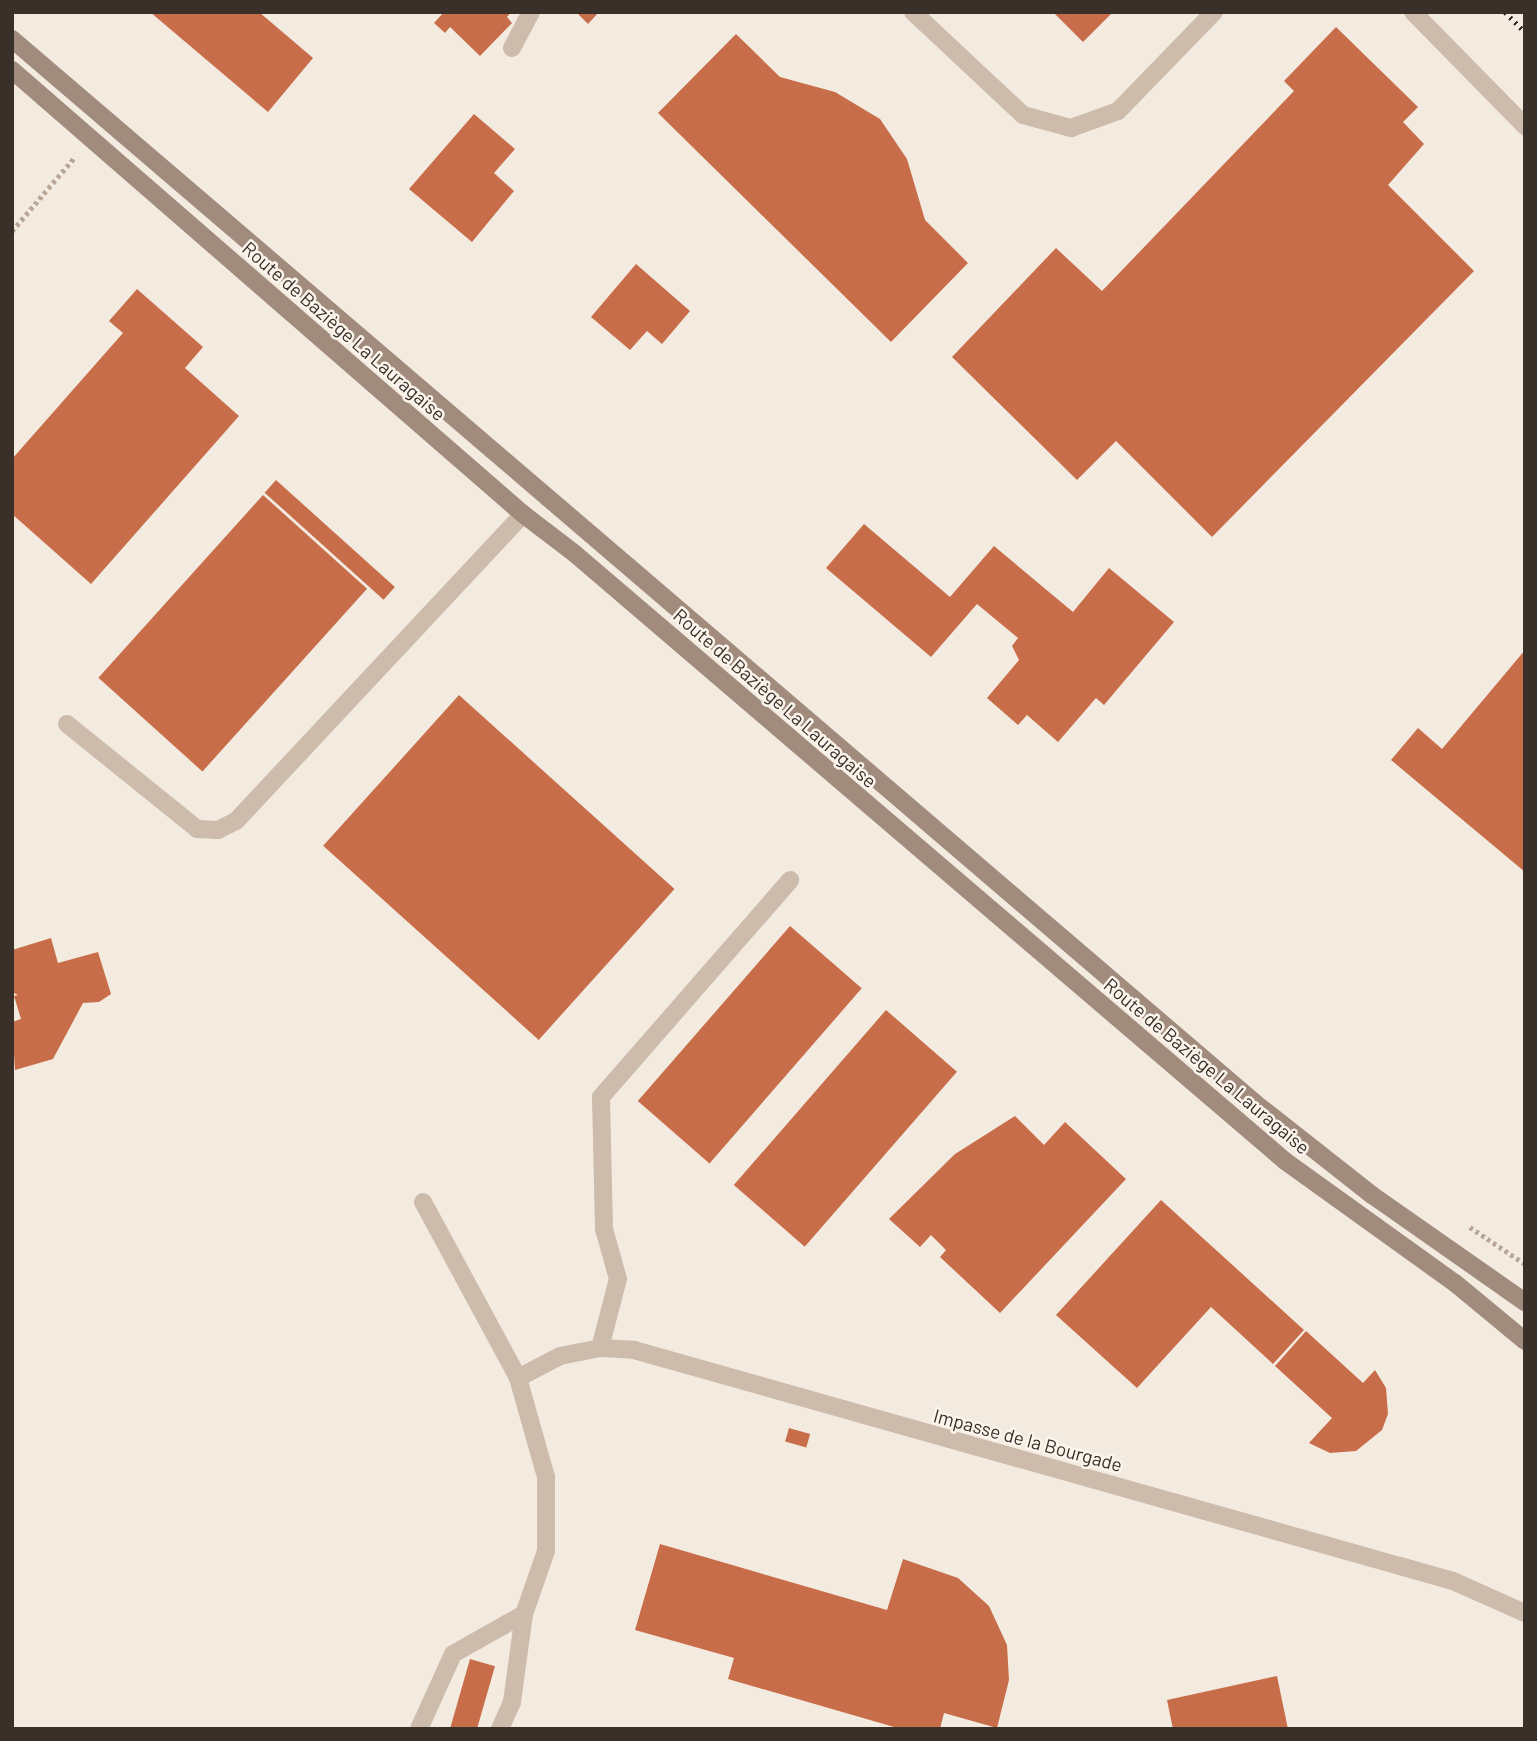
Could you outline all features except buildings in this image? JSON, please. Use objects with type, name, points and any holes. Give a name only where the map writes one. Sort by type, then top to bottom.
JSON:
[{"type":"main road","name":"Route de Baziège La Lauragaise","points":[[12,39],[1255,1102],[1372,1195],[1525,1302]]},
{"type":"main road","name":"Route de Baziège La Lauragaise","points":[[12,70],[523,514],[575,553],[1286,1161],[1455,1283],[1525,1341]]},
{"type":"street","points":[[512,48],[531,12]]},
{"type":"street","points":[[913,12],[1023,115],[1071,128],[1118,111],[1214,12]]},
{"type":"street","points":[[1413,12],[1525,126]]},
{"type":"street","points":[[67,724],[197,830],[218,830],[236,821],[523,514]]},
{"type":"street","points":[[600,1348],[618,1279],[604,1229],[601,1097],[790,880]]},
{"type":"street","points":[[423,1202],[518,1377],[546,1478],[547,1552],[524,1614],[512,1702],[500,1729]]},
{"type":"street","name":"Impasse de la Bourgade","points":[[518,1377],[560,1356],[600,1348],[634,1350],[1020,1462],[1166,1499],[1453,1581],[1525,1613]]},
{"type":"street","points":[[419,1729],[453,1654],[524,1614]]},
{"type":"path","points":[[12,231],[91,138]]},
{"type":"railway","points":[[1505,12],[1525,32]]}]
